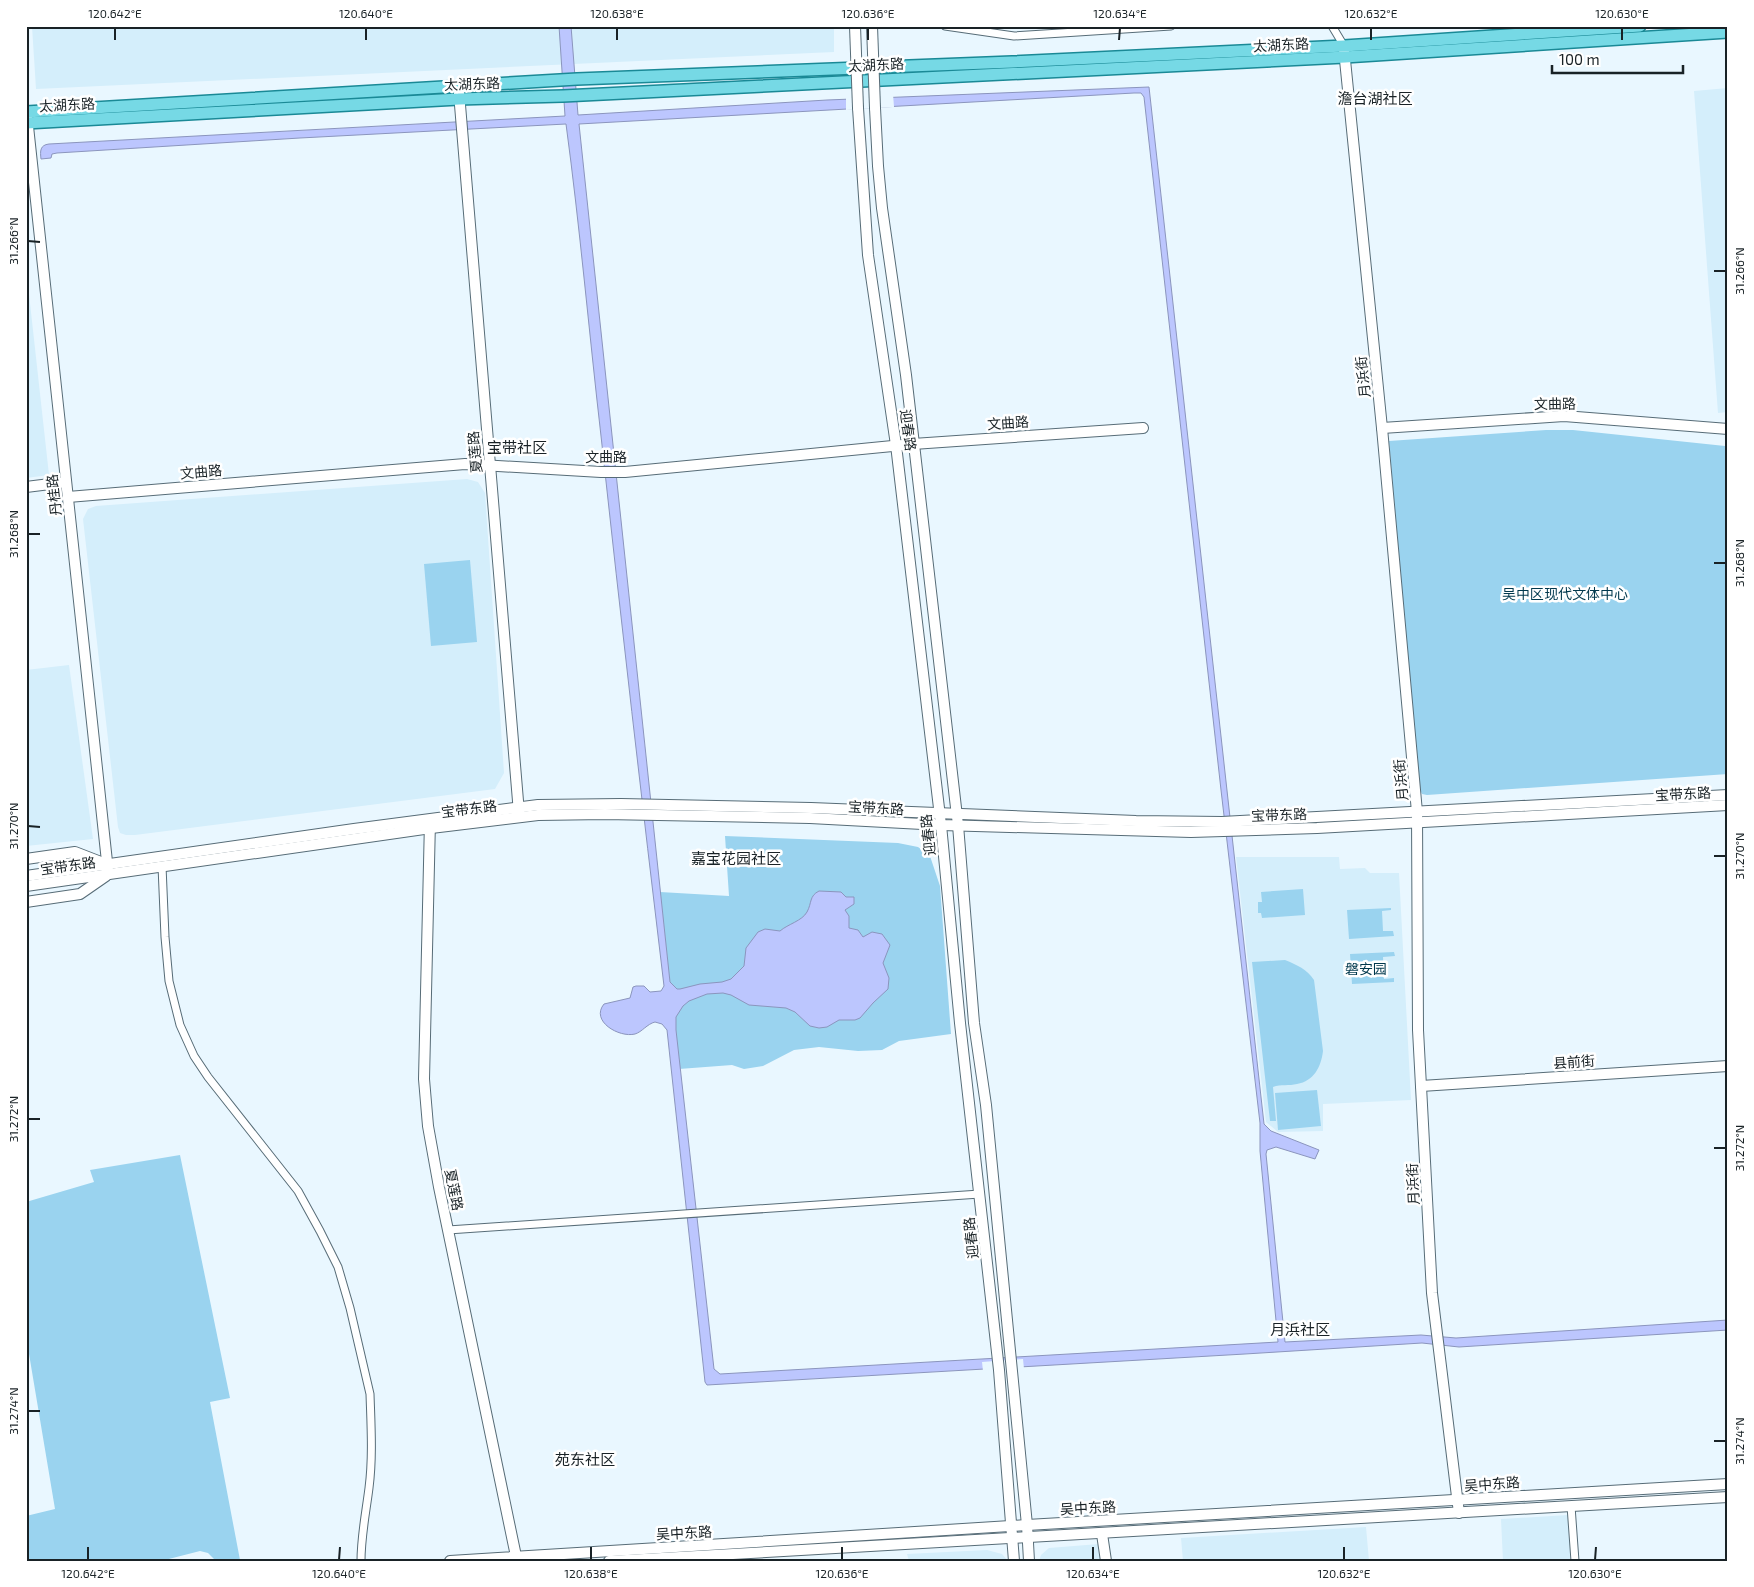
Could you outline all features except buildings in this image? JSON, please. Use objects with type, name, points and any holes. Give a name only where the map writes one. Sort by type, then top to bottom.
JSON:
[{"type":"main road","name":"迎春路","points":[[855,26],[858,108],[868,256],[896,446],[940,819],[960,1023],[998,1366],[1014,1561]]},
{"type":"main road","name":"迎春路","points":[[872,26],[878,166],[882,208],[906,375],[957,820],[974,1023],[986,1105],[1029,1561]]},
{"type":"main road","name":"太湖东路","points":[[27,117],[458,85],[576,79],[1344,51],[1640,26]]},
{"type":"main road","name":"太湖东路","points":[[27,117],[563,96],[1344,51],[1728,32]]},
{"type":"main road","name":"月浜街","points":[[1344,51],[1382,428],[1418,817],[1418,1030],[1432,1293],[1459,1513]]},
{"type":"main road","name":"夏莲路","points":[[458,85],[519,812]]},
{"type":"main road","name":"丹桂路","points":[[27,117],[108,869]]},
{"type":"main road","name":"文曲路","points":[[1382,428],[1564,416],[1728,429]]},
{"type":"main road","name":"文曲路","points":[[68,496],[465,464],[620,472],[913,444],[1143,428]]},
{"type":"main road","points":[[26,487],[66,482]]},
{"type":"main road","name":"宝带东路","points":[[1418,817],[1728,795]]},
{"type":"main road","name":"宝带东路","points":[[26,886],[108,869],[519,812],[560,814],[621,809],[811,808],[957,820],[1138,821],[1236,826],[1728,805]]},
{"type":"main road","name":"夏莲路","points":[[431,823],[425,1091],[428,1126],[517,1559]]},
{"type":"main road","name":"宝带东路","points":[[26,876],[162,866],[431,823]]},
{"type":"main road","points":[[26,859],[75,852],[108,869],[80,894],[26,902]]},
{"type":"main road","name":"县前街","points":[[1421,1086],[1728,1066]]},
{"type":"main road","name":"吴中东路","points":[[609,1561],[1012,1532],[1027,1525],[1728,1484]]},
{"type":"main road","name":"吴中东路","points":[[450,1561],[1012,1532],[1028,1538],[1728,1497]]},
{"type":"main road","points":[[1102,1534],[1106,1561]]},
{"type":"street","points":[[945,26],[1014,36],[1171,26]]},
{"type":"street","points":[[1332,26],[1344,51]]},
{"type":"street","points":[[26,106],[27,117]]},
{"type":"street","points":[[162,866],[169,981],[180,1025],[194,1056],[215,1086],[298,1191],[338,1267],[350,1308],[370,1394],[371,1408],[370,1486],[361,1547],[361,1561]]},
{"type":"street","points":[[448,1230],[980,1194]]},
{"type":"street","points":[[1571,1506],[1575,1561]]},
{"type":"shaded area","points":[[32,26],[834,26],[834,52],[36,89]]},
{"type":"shaded area","points":[[559,26],[571,26],[578,115],[827,100],[1149,87],[1264,1124],[1271,1131],[1319,1150],[1315,1159],[1276,1147],[1267,1150],[1266,1154],[1285,1342],[1421,1335],[1456,1338],[1728,1320],[1728,1330],[1459,1347],[1422,1343],[707,1385],[705,1382],[667,1030],[662,1024],[655,1022],[649,1024],[640,1032],[628,1035],[608,1027],[603,1022],[601,1016],[604,1004],[630,998],[633,987],[644,986],[650,992],[661,991],[664,986],[566,124],[57,153],[52,154],[51,158],[41,159],[42,147],[49,144],[565,116]],"holes":[[[1141,93],[1144,97],[1260,1123],[1260,1151],[1278,1342],[720,1374],[714,1369],[676,1017],[683,1006],[689,1001],[707,994],[723,993],[731,995],[749,1005],[786,1008],[795,1012],[810,1026],[819,1028],[827,1027],[839,1020],[855,1020],[860,1018],[888,989],[889,978],[883,963],[890,945],[882,934],[872,932],[863,937],[858,930],[849,928],[849,916],[845,910],[854,904],[854,897],[846,897],[841,892],[819,891],[812,897],[805,915],[798,920],[780,931],[765,929],[758,932],[746,948],[744,966],[731,979],[680,989],[677,989],[670,982],[579,124]]]},
{"type":"shaded area","points":[[1728,88],[1728,412],[1718,413],[1694,91]]},
{"type":"shaded area","points":[[26,267],[49,475],[26,478]]},
{"type":"shaded area","points":[[467,479],[478,482],[485,493],[504,773],[495,789],[135,835],[120,833],[83,519],[88,509],[96,506]]},
{"type":"shaded area","points":[[69,665],[93,839],[26,846],[26,670]]},
{"type":"shaded area","points":[[1236,857],[1339,857],[1340,869],[1365,868],[1370,873],[1399,873],[1411,1100],[1323,1104],[1323,1131],[1278,1132],[1266,1122]]},
{"type":"shaded area","points":[[1568,1515],[1572,1561],[1503,1561],[1501,1519]]},
{"type":"shaded area","points":[[1366,1527],[1369,1561],[1183,1561],[1181,1538]]},
{"type":"shaded area","points":[[1099,1544],[1101,1561],[1039,1561],[1041,1555],[1049,1548]]},
{"type":"shaded area","points":[[987,1550],[1002,1554],[1008,1561],[909,1561],[907,1554]]},
{"type":"green space","name":"吴中区现代文体中心","points":[[1546,430],[1573,430],[1725,446],[1728,484],[1728,774],[1422,794],[1419,788],[1389,441]]},
{"type":"green space","points":[[470,560],[477,642],[431,646],[424,564]]},
{"type":"green space","points":[[725,836],[898,843],[918,847],[930,856],[940,886],[951,1034],[899,1041],[882,1050],[858,1051],[819,1047],[794,1050],[763,1066],[744,1069],[732,1065],[679,1069],[660,892],[729,896]]},
{"type":"green space","points":[[1303,889],[1305,915],[1262,918],[1261,913],[1258,913],[1258,902],[1262,902],[1261,892]]},
{"type":"green space","points":[[1391,908],[1391,910],[1382,911],[1383,931],[1393,931],[1394,936],[1349,939],[1347,910]]},
{"type":"green space","name":"磐安园","points":[[1394,952],[1395,956],[1383,957],[1384,979],[1394,978],[1394,982],[1352,984],[1350,954]]},
{"type":"green space","points":[[1285,960],[1305,970],[1314,980],[1323,1051],[1316,1072],[1308,1080],[1297,1084],[1273,1087],[1276,1121],[1270,1121],[1252,962]]},
{"type":"green space","points":[[1317,1090],[1321,1126],[1278,1130],[1275,1093]]},
{"type":"green space","points":[[180,1155],[230,1398],[210,1402],[240,1560],[216,1561],[208,1553],[200,1551],[161,1561],[26,1561],[26,1516],[55,1509],[26,1336],[26,1202],[94,1182],[90,1170]]},
{"type":"pier","points":[[893,94],[894,107],[846,110],[846,96]]},
{"type":"pier","points":[[1023,1359],[1024,1369],[983,1371],[982,1362]]},
{"type":"district","name":"澹台湖社区","points":[[1375,99]]},
{"type":"district","name":"宝带社区","points":[[517,448]]},
{"type":"district","name":"嘉宝花园社区","points":[[736,859]]},
{"type":"district","name":"月浜社区","points":[[1300,1330]]},
{"type":"district","name":"苑东社区","points":[[585,1460]]}]
